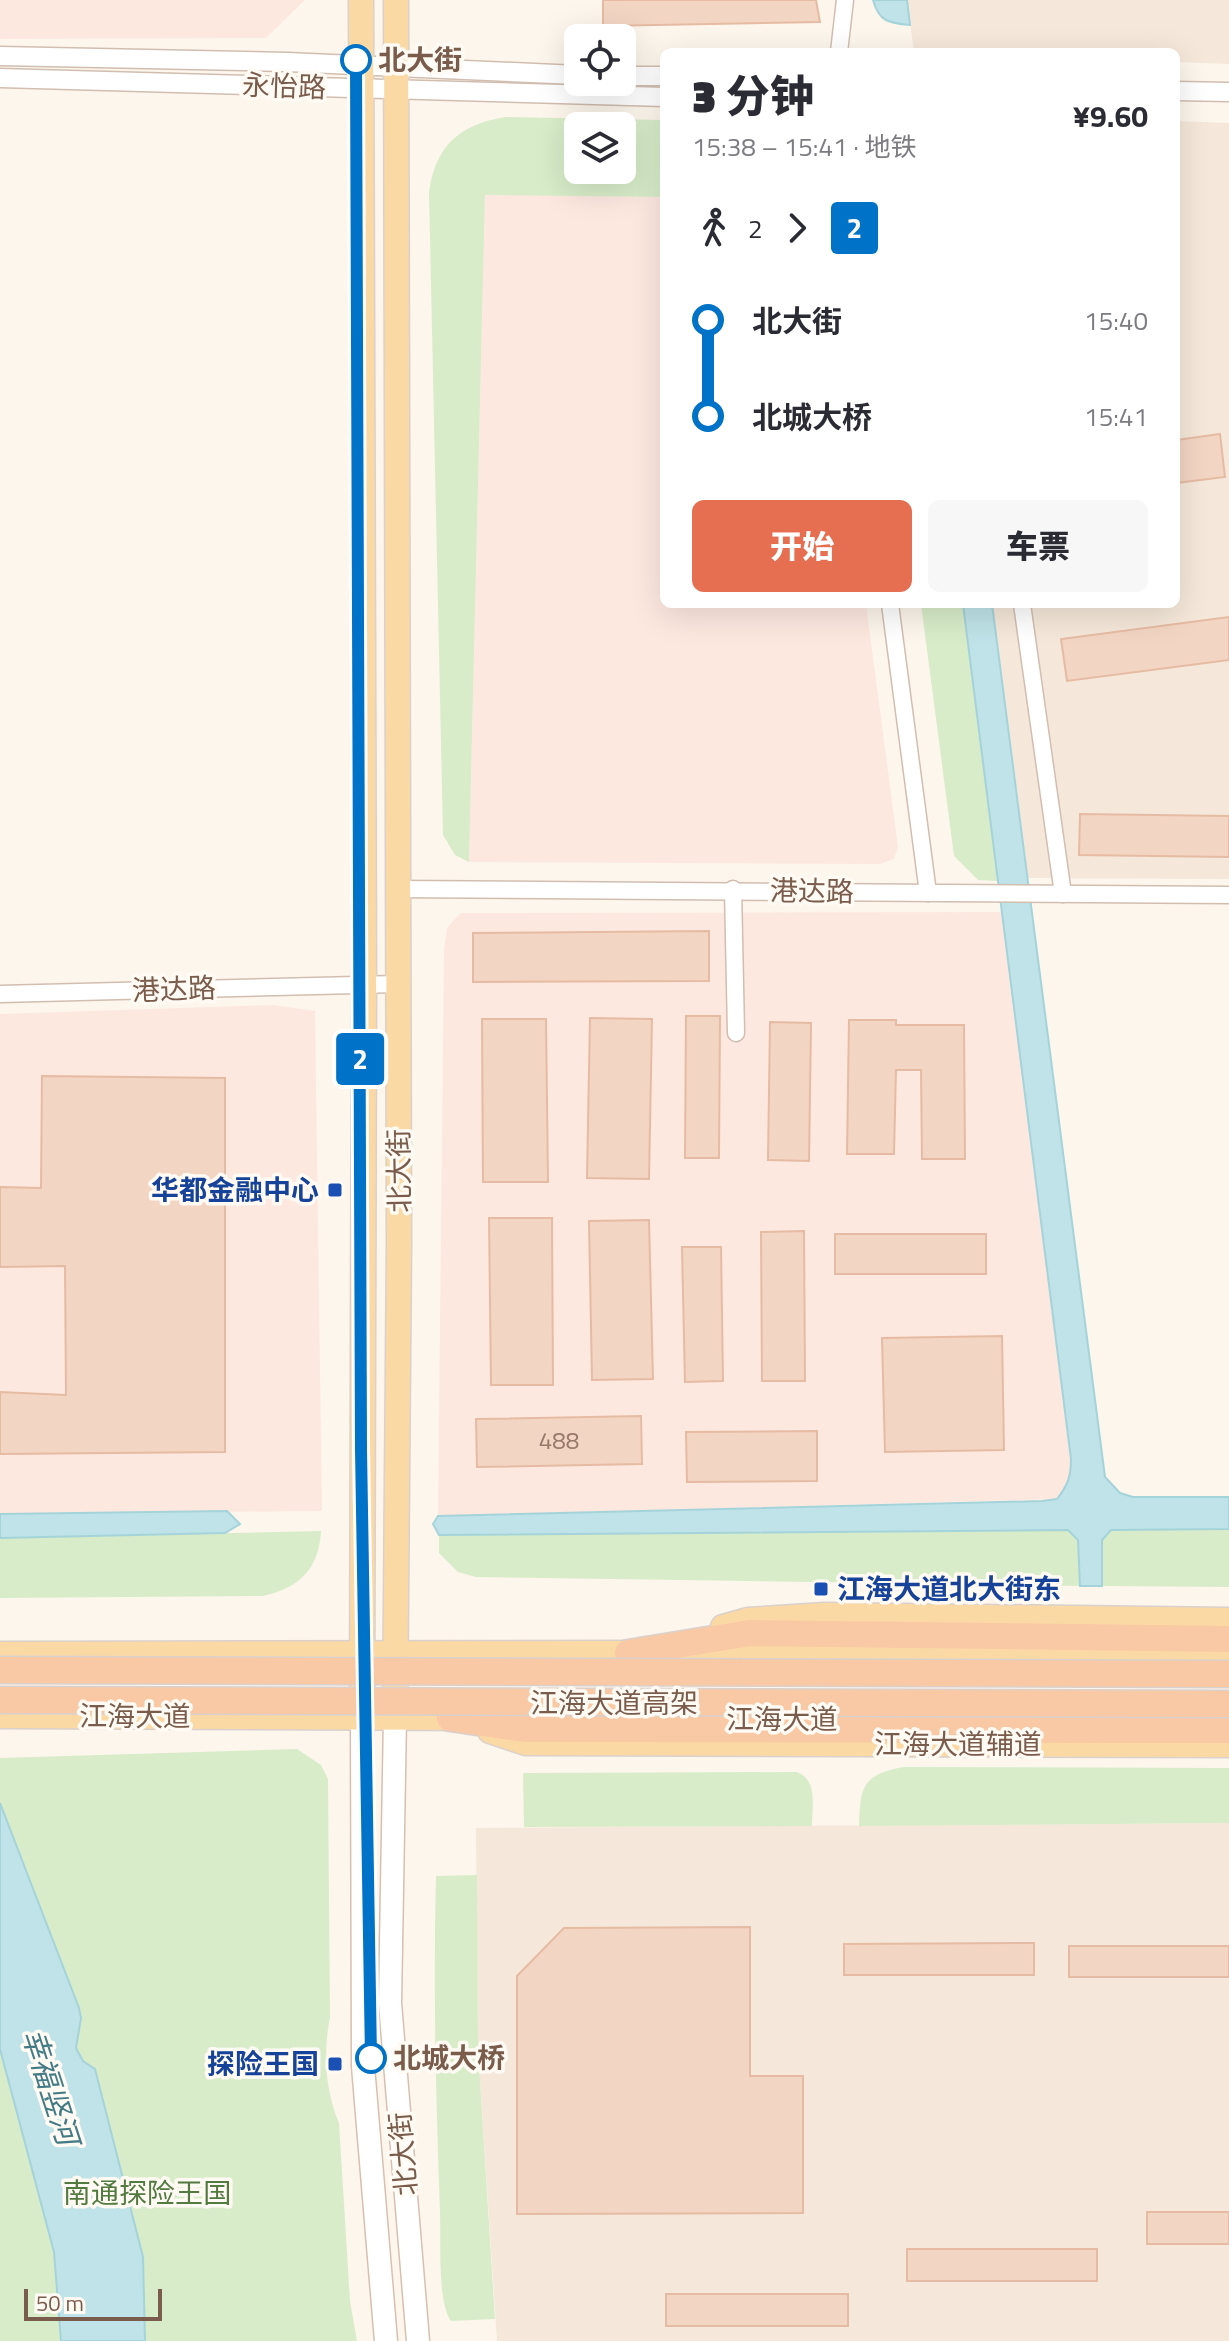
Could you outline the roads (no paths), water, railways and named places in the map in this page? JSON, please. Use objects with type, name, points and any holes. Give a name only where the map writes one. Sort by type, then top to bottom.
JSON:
[{"type":"highway","points":[[628,1653],[749,1627],[1229,1639]]},
{"type":"highway","name":"江海大道高架","points":[[0,1670],[1229,1674]]},
{"type":"highway","name":"江海大道高架","points":[[0,1700],[1229,1704]]},
{"type":"highway","points":[[450,1718],[525,1729],[1229,1730]]},
{"type":"main road","name":"北大街","points":[[361,0],[363,2066],[386,2341]]},
{"type":"main road","name":"北大街","points":[[396,0],[398,1653],[390,2003],[418,2341]]},
{"type":"main road","points":[[749,1627],[825,1615],[1229,1620]]},
{"type":"main road","points":[[0,1654],[1229,1654]]},
{"type":"main road","name":"江海大道","points":[[0,1716],[1229,1719]]},
{"type":"main road","name":"江海大道辅道","points":[[450,1718],[526,1743],[1229,1745]]},
{"type":"street","points":[[839,48],[845,0]]},
{"type":"street","name":"永怡路","points":[[0,56],[396,66],[564,74]]},
{"type":"street","points":[[636,76],[660,76]]},
{"type":"street","name":"永怡路","points":[[0,78],[660,97]]},
{"type":"street","points":[[1180,91],[1229,92]]},
{"type":"street","points":[[891,608],[928,893]]},
{"type":"street","points":[[1023,608],[1063,894]]},
{"type":"street","name":"港达路","points":[[396,889],[733,889],[995,895],[1229,895]]},
{"type":"street","points":[[733,889],[736,1033]]},
{"type":"street","name":"港达路","points":[[0,994],[397,984]]},
{"type":"water","points":[[873,0],[907,0],[910,25],[886,20],[878,13]]},
{"type":"water","points":[[964,608],[993,608],[1105,1477],[1120,1493],[1133,1497],[1229,1497],[1229,1529],[1111,1530],[1102,1540],[1102,1586],[1080,1586],[1078,1540],[1068,1530],[439,1535],[433,1524],[438,1516],[1042,1501],[1057,1499],[1064,1489],[1071,1459]]},
{"type":"water","points":[[227,1511],[240,1524],[225,1533],[0,1538],[0,1514]]},
{"type":"water","name":"幸福竖河","points":[[0,1803],[79,2008],[81,2018],[76,2048],[83,2061],[95,2069],[143,2257],[145,2341],[61,2341],[54,2252],[0,2049]]},
{"type":"metro line","name":"2","points":[[356,60],[361,1449],[371,2058]]},
{"type":"place","name":"北大街","points":[[356,60]]},
{"type":"place","name":"华都金融中心","points":[[335,1190]]},
{"type":"place","name":"江海大道北大街东","points":[[821,1589]]},
{"type":"place","name":"北城大桥","points":[[371,2058]]},
{"type":"place","name":"探险王国","points":[[335,2064]]},
{"type":"park label","name":"南通探险王国","points":[[147,2193]]}]
